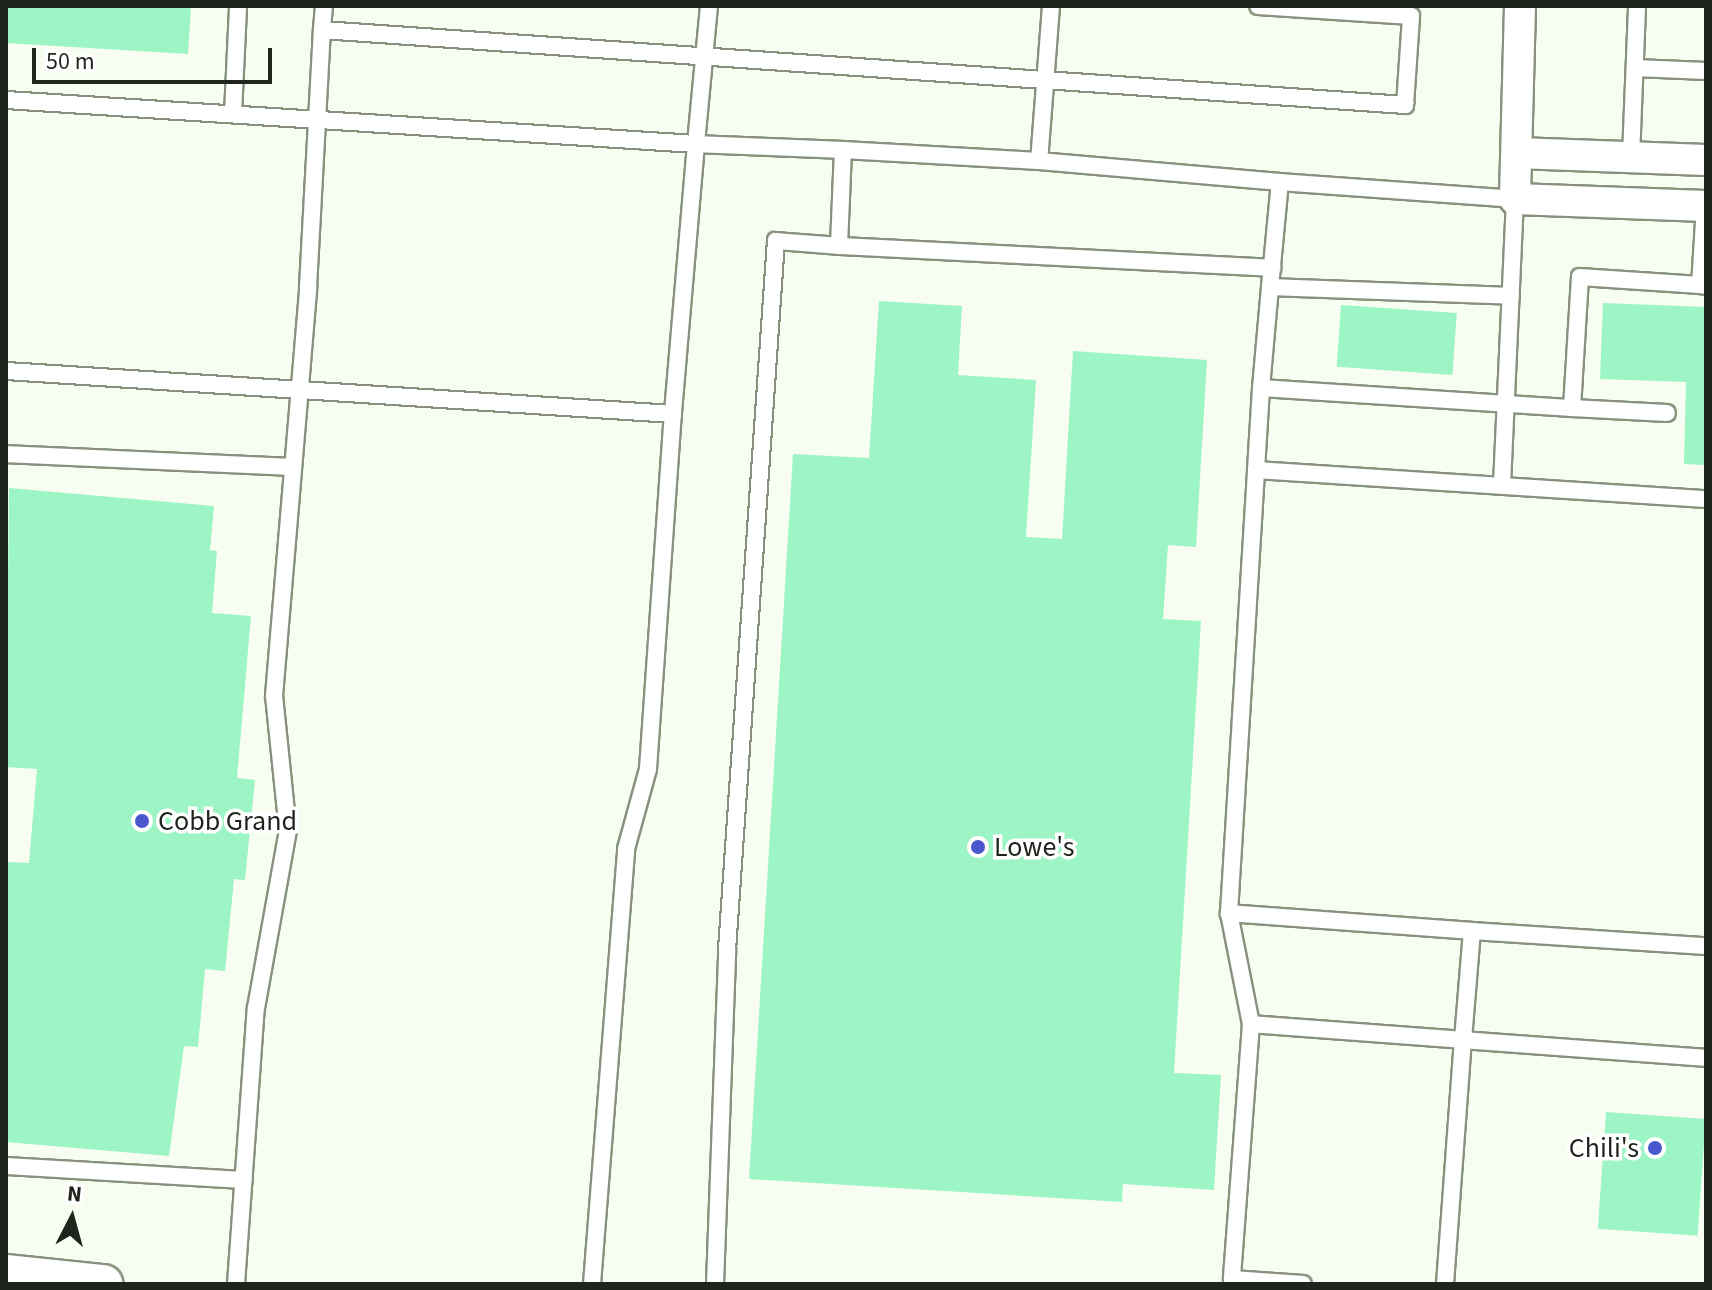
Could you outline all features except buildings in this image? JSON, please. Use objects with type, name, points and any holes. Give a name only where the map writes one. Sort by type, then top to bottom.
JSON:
[{"type":"street","points":[[1520,6],[1515,199],[1705,206]]},
{"type":"street","points":[[1517,153],[1706,160]]},
{"type":"street","points":[[6,1274],[103,1284]]},
{"type":"lane","points":[[233,114],[238,6]]},
{"type":"lane","points":[[236,1284],[256,1008],[288,831],[274,696],[324,6]]},
{"type":"lane","points":[[592,1284],[626,849],[648,769],[673,414],[709,6]]},
{"type":"lane","points":[[1039,161],[1051,6]]},
{"type":"lane","points":[[322,30],[1405,105],[1411,16],[1258,6]]},
{"type":"lane","points":[[1631,157],[1637,6]]},
{"type":"lane","points":[[1635,68],[1706,71]]},
{"type":"lane","points":[[6,100],[696,144],[1039,161],[1515,199],[1502,486]]},
{"type":"lane","points":[[839,246],[843,150]]},
{"type":"lane","points":[[1280,182],[1261,388],[1229,913],[1251,1024],[1232,1281],[1303,1284]]},
{"type":"lane","points":[[1572,408],[1580,277],[1703,285],[1705,206]]},
{"type":"lane","points":[[715,1284],[727,950],[776,241],[1272,268]]},
{"type":"lane","points":[[1270,287],[1511,296]]},
{"type":"lane","points":[[6,371],[673,414]]},
{"type":"lane","points":[[1261,388],[1667,413]]},
{"type":"lane","points":[[6,454],[291,467]]},
{"type":"lane","points":[[1256,470],[1706,499]]},
{"type":"lane","points":[[1229,913],[1706,946]]},
{"type":"lane","points":[[1445,1284],[1472,931]]},
{"type":"lane","points":[[1251,1024],[1706,1058]]},
{"type":"lane","points":[[6,1166],[244,1180]]},
{"type":"place","name":"Cobb Grand","points":[[142,821]]},
{"type":"place","name":"Lowe's","points":[[978,847]]},
{"type":"place","name":"Chili's","points":[[1655,1148]]}]
